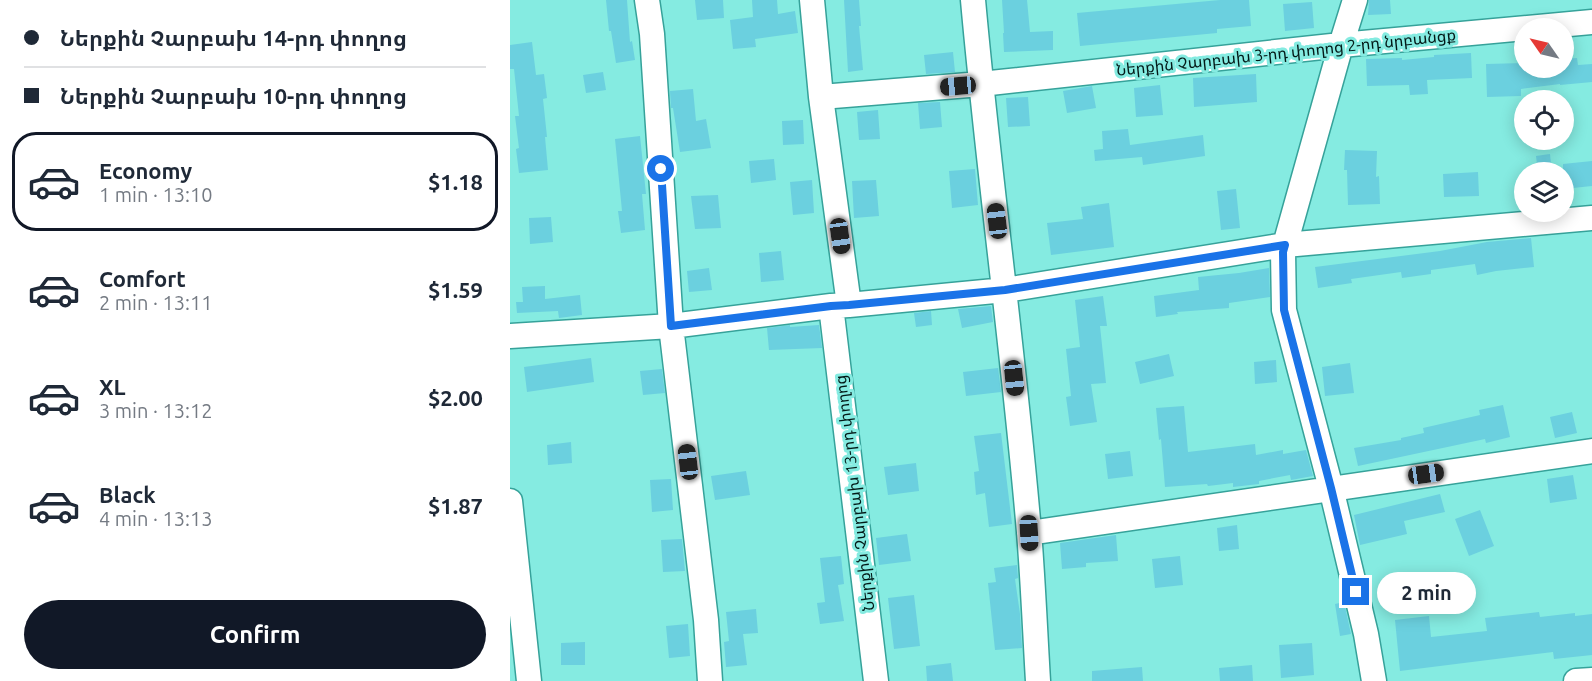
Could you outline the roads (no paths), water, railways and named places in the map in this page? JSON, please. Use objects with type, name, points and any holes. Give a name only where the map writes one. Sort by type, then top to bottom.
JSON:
[{"type":"street","points":[[647,0],[652,34],[671,326],[706,620],[710,681]]},
{"type":"street","name":"Ներքին Չարբախ 13-րդ փողոց","points":[[812,0],[876,681]]},
{"type":"street","points":[[973,0],[1029,533],[1038,681]]},
{"type":"street","points":[[1355,0],[1283,252],[1284,310],[1331,488],[1366,634],[1374,681]]},
{"type":"street","name":"Ներքին Չարբախ 3-րդ փողոց 2-րդ նրբանցք","points":[[821,97],[981,84],[1341,45],[1592,22]]},
{"type":"street","points":[[510,336],[671,326],[1005,290],[1285,245],[1592,218]]},
{"type":"street","points":[[1029,533],[1592,451]]},
{"type":"street","points":[[510,501],[530,681]]},
{"type":"street","points":[[1576,681],[1592,680]]}]
